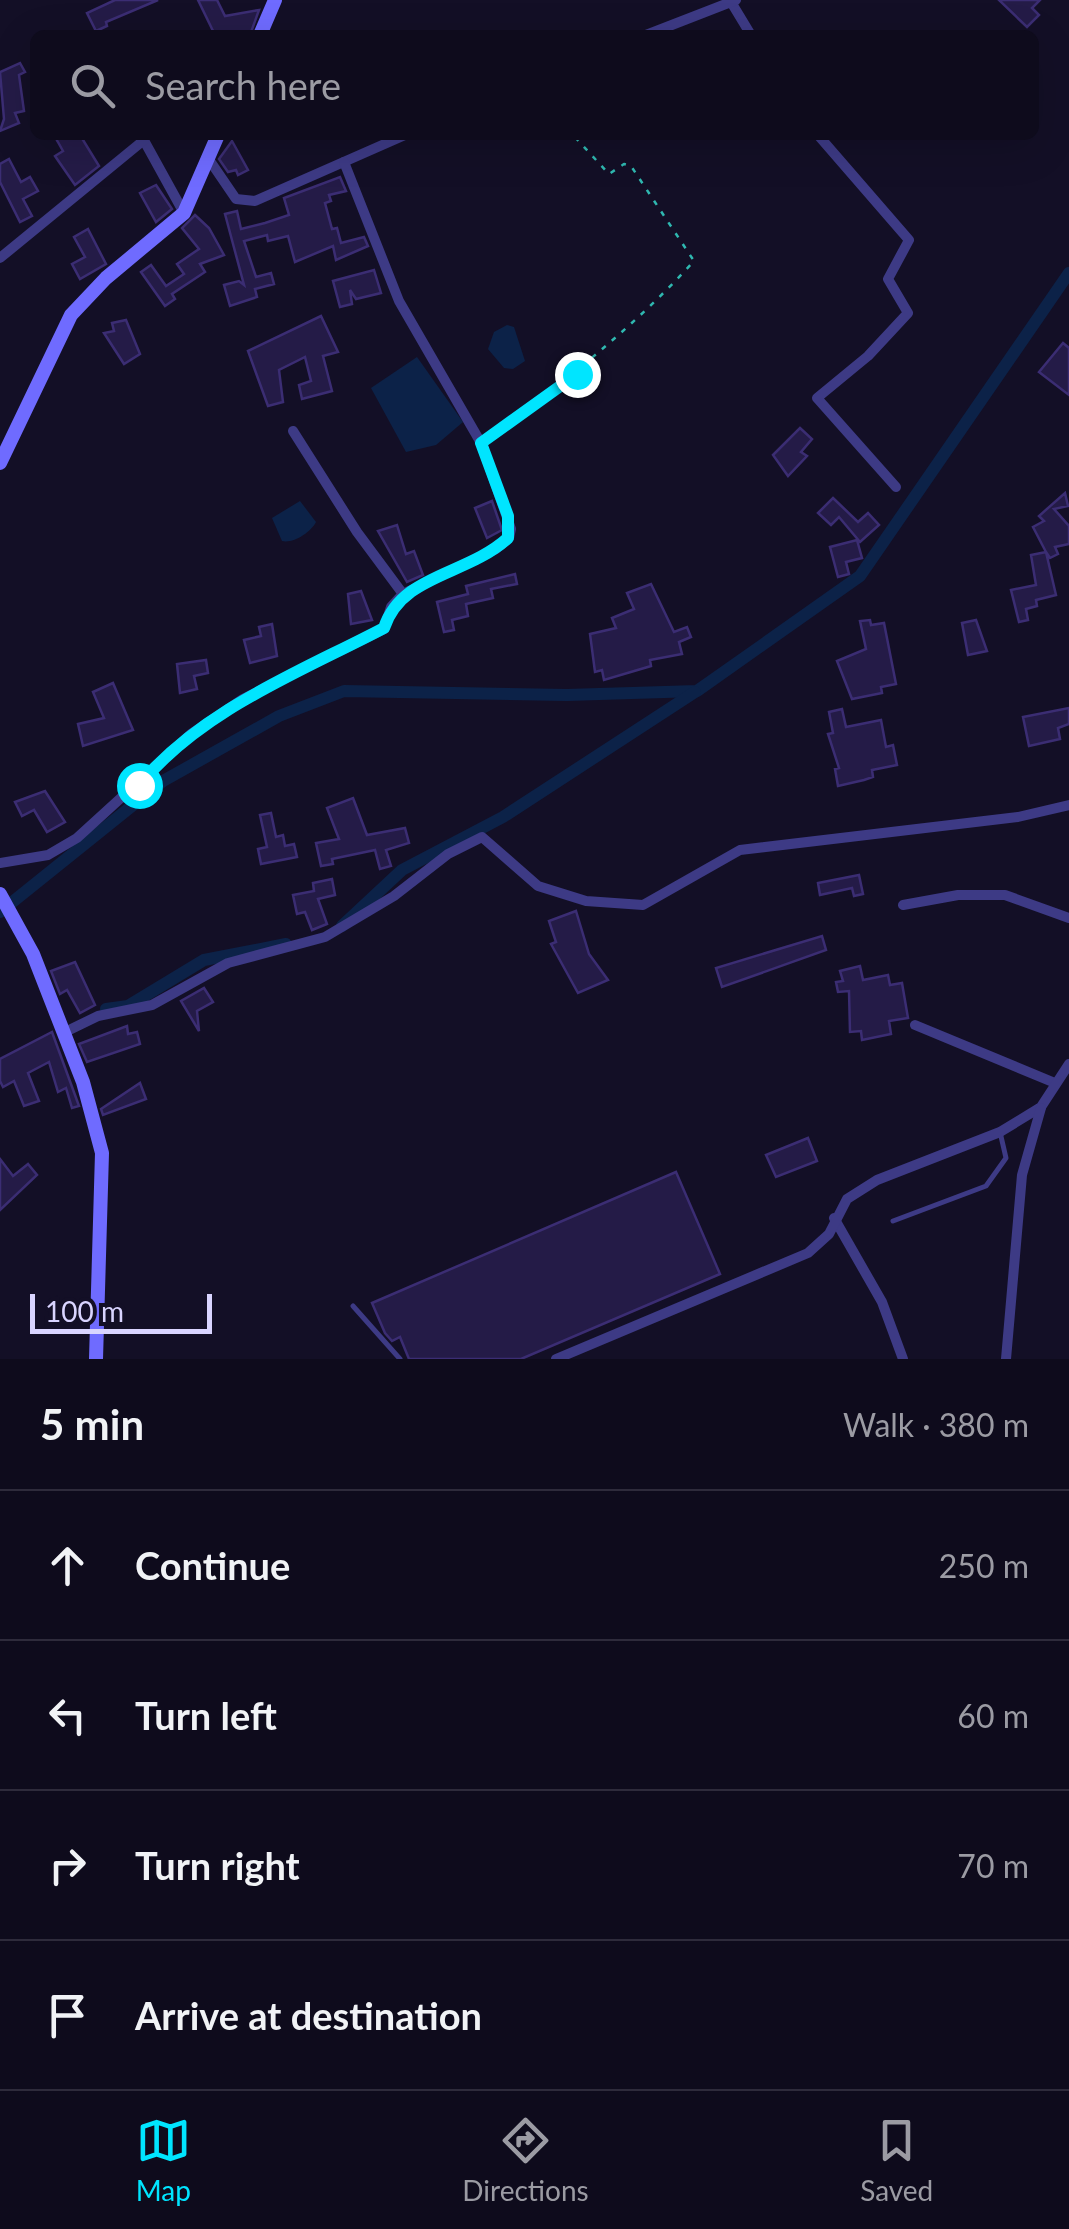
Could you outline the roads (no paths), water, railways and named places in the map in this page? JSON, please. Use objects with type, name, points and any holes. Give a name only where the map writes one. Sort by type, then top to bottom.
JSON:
[{"type":"main road","points":[[262,30],[275,0]]},
{"type":"main road","points":[[0,464],[71,314],[106,278],[184,213],[216,140]]},
{"type":"main road","points":[[0,894],[33,954],[102,1153],[96,1359]]},
{"type":"street","points":[[659,30],[734,1],[748,30]]},
{"type":"street","points":[[0,258],[138,140]]},
{"type":"street","points":[[144,140],[184,213]]},
{"type":"street","points":[[208,158],[236,199],[255,200],[394,140]]},
{"type":"street","points":[[822,140],[909,240],[888,279],[908,313],[868,356],[817,398],[896,486]]},
{"type":"street","points":[[0,864],[48,855],[77,838],[139,785],[165,754],[216,717],[384,628],[391,607],[403,594],[448,575],[508,538],[511,529],[504,502],[481,443],[399,300],[344,162]]},
{"type":"street","points":[[293,430],[357,532],[403,594]]},
{"type":"street","points":[[63,1032],[98,1016],[152,1005],[228,963],[325,937],[394,896],[448,854],[482,838],[538,886],[586,901],[643,904],[740,850],[1018,817],[1069,805]]},
{"type":"street","points":[[903,905],[958,896],[1006,895],[1069,918]]},
{"type":"street","points":[[915,1025],[1055,1083]]},
{"type":"street","points":[[1006,1359],[1022,1174],[1041,1107],[1069,1064]]},
{"type":"street","points":[[556,1359],[808,1253],[829,1234],[834,1218],[848,1199],[878,1180],[1000,1132],[1041,1107]]},
{"type":"street","points":[[834,1218],[882,1302],[904,1359]]},
{"type":"lane","points":[[893,1221],[986,1186],[1006,1158],[1000,1132]]},
{"type":"lane","points":[[353,1306],[400,1359]]},
{"type":"water","points":[[507,325],[514,327],[525,361],[513,369],[504,368],[488,349],[494,332]]},
{"type":"water","points":[[417,357],[463,422],[436,445],[406,452],[371,388]]},
{"type":"water","points":[[300,501],[316,522],[301,536],[282,541],[272,518]]},
{"type":"waterway","points":[[0,912],[163,781],[279,716],[344,691],[567,695],[697,691],[860,576],[1069,273]]},
{"type":"waterway","points":[[342,926],[402,870],[503,817],[695,692]]},
{"type":"waterway","points":[[106,1009],[128,1006],[204,960],[286,944]]}]
